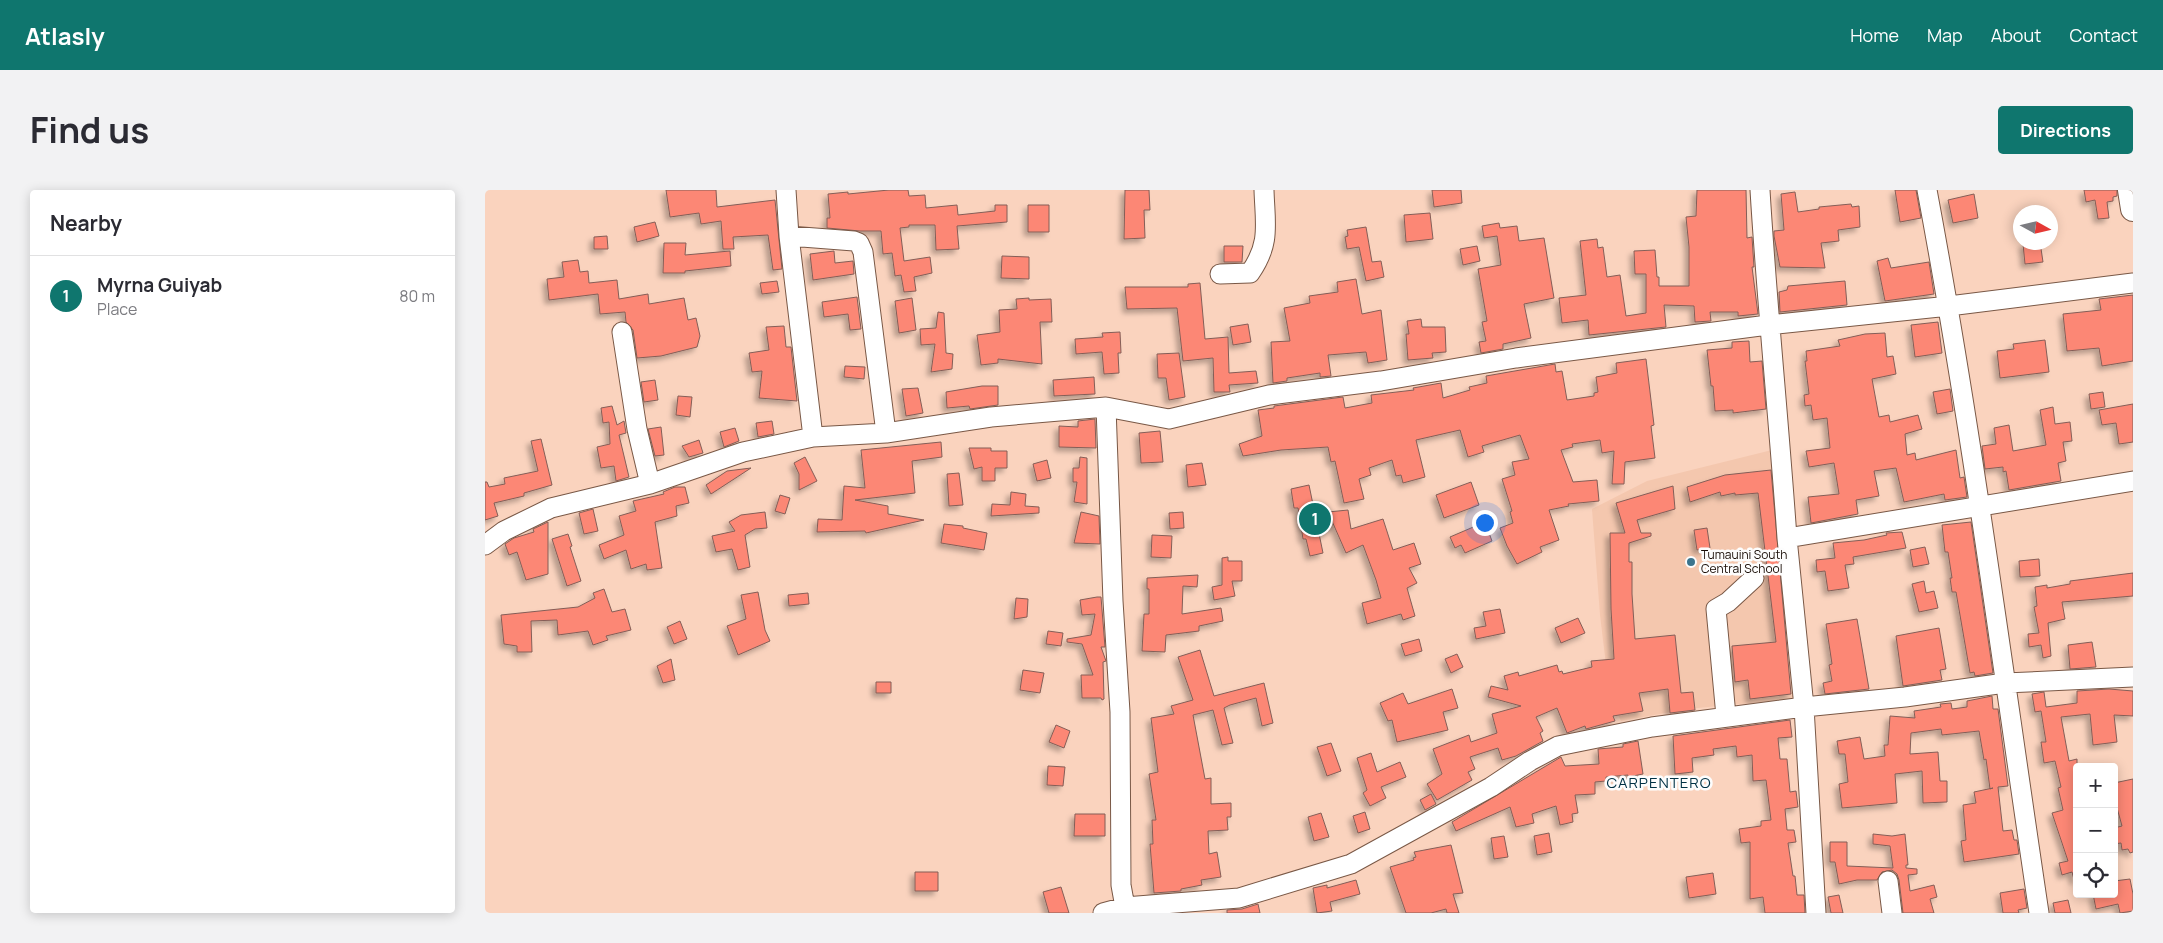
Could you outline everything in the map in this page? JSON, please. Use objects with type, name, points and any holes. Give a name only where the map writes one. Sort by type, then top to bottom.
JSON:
[{"type":"main road","points":[[2130,190],[2133,209]]},
{"type":"street","points":[[786,190],[789,236],[813,437]]},
{"type":"street","points":[[1220,274],[1250,273],[1260,258],[1265,241],[1265,190]]},
{"type":"street","points":[[1760,190],[1768,325],[1778,407],[1787,538],[1804,707],[1816,913]]},
{"type":"street","points":[[1927,190],[1949,306],[1967,418],[2039,913]]},
{"type":"street","points":[[789,236],[859,243],[863,252],[886,433]]},
{"type":"street","points":[[485,545],[504,531],[551,508],[650,484],[743,452],[813,437],[886,433],[991,417],[1106,407],[1169,419],[1269,394],[1381,381],[1517,358],[1768,325],[1949,306],[2133,283]]},
{"type":"street","points":[[622,332],[637,429],[650,484]]},
{"type":"street","points":[[1106,407],[1113,601],[1120,712],[1121,885],[1125,907]]},
{"type":"street","points":[[1787,538],[1979,508],[2133,481]]},
{"type":"street","points":[[1726,716],[1716,609],[1728,602],[1754,578]]},
{"type":"street","points":[[1103,913],[1125,907],[1239,898],[1351,864],[1491,787],[1530,761],[1557,746],[1652,727],[1726,716],[1905,698],[2005,683],[2133,677]]},
{"type":"street","points":[[1888,882],[1893,913]]},
{"type":"shaded area","name":"Tumauini South Central School","points":[[1772,450],[1803,698],[1687,709],[1621,721],[1610,698],[1600,615],[1592,509],[1647,481]]},
{"type":"building","points":[[666,190],[716,190],[717,207],[775,200],[782,269],[773,270],[768,235],[733,237],[734,249],[723,249],[721,221],[701,224],[699,213],[670,217]]},
{"type":"building","points":[[908,190],[909,196],[925,195],[926,208],[957,205],[958,215],[995,211],[995,205],[1007,205],[1007,222],[957,226],[959,249],[936,250],[935,225],[909,225],[909,227],[900,228],[904,261],[930,257],[932,273],[914,277],[916,291],[904,292],[901,275],[895,276],[892,253],[883,254],[881,231],[827,228],[827,218],[830,218],[828,194]]},
{"type":"building","points":[[1125,190],[1149,190],[1150,210],[1144,210],[1145,238],[1124,239]]},
{"type":"building","points":[[1432,190],[1461,190],[1462,203],[1434,207]]},
{"type":"building","points":[[1697,190],[1746,190],[1747,238],[1752,237],[1754,267],[1752,267],[1758,314],[1738,316],[1738,312],[1710,312],[1711,321],[1695,322],[1694,306],[1664,305],[1666,327],[1589,335],[1588,320],[1562,323],[1559,298],[1586,295],[1580,241],[1597,239],[1598,248],[1603,247],[1607,277],[1620,275],[1626,316],[1646,313],[1646,274],[1635,274],[1634,251],[1655,250],[1659,286],[1689,286],[1689,247],[1686,217],[1696,216]]},
{"type":"building","points":[[1895,190],[1916,190],[1921,218],[1900,222]]},
{"type":"building","points":[[2084,190],[2117,190],[2117,196],[2113,197],[2113,201],[2107,202],[2109,218],[2098,219],[2095,200],[2086,202]]},
{"type":"building","points":[[1795,192],[1798,212],[1819,209],[1819,207],[1851,204],[1852,207],[1859,206],[1860,227],[1838,230],[1839,241],[1821,243],[1825,268],[1780,267],[1774,231],[1784,230],[1781,194]]},
{"type":"building","points":[[1974,194],[1978,218],[1953,223],[1948,200]]},
{"type":"building","points":[[1028,205],[1049,205],[1049,232],[1028,232]]},
{"type":"building","points":[[1430,213],[1433,239],[1406,242],[1404,215]]},
{"type":"building","points":[[655,222],[659,236],[637,242],[634,227]]},
{"type":"building","points":[[1499,223],[1500,228],[1517,226],[1519,241],[1544,238],[1554,298],[1524,304],[1531,338],[1503,344],[1503,349],[1481,353],[1479,342],[1486,341],[1482,322],[1487,321],[1478,269],[1501,265],[1497,236],[1484,238],[1482,226]]},
{"type":"building","points":[[1366,227],[1372,262],[1381,261],[1384,277],[1366,281],[1359,247],[1347,249],[1345,237],[1348,236],[1347,230]]},
{"type":"building","points":[[607,236],[608,249],[594,249],[594,237]]},
{"type":"building","points":[[664,243],[686,243],[685,255],[730,251],[731,266],[685,271],[685,273],[663,273]]},
{"type":"building","points":[[1224,246],[1243,246],[1242,262],[1224,262]]},
{"type":"building","points":[[1477,246],[1480,261],[1463,265],[1460,249]]},
{"type":"building","points":[[2024,250],[2041,250],[2043,262],[2025,264]]},
{"type":"building","points":[[834,251],[835,263],[853,261],[854,274],[813,280],[810,254]]},
{"type":"building","points":[[1002,256],[1029,257],[1029,279],[1001,278]]},
{"type":"building","points":[[1888,258],[1891,268],[1929,262],[1934,294],[1885,301],[1877,261]]},
{"type":"building","points":[[578,260],[580,272],[588,271],[589,283],[617,280],[619,299],[648,294],[649,304],[684,298],[688,320],[696,318],[700,336],[697,347],[661,356],[637,358],[633,330],[626,322],[625,312],[600,314],[598,294],[549,300],[547,279],[564,277],[562,262]]},
{"type":"building","points":[[1356,279],[1362,314],[1381,310],[1387,360],[1368,363],[1366,352],[1328,355],[1331,376],[1320,377],[1320,373],[1287,378],[1287,381],[1273,383],[1271,342],[1290,341],[1284,308],[1310,303],[1309,296],[1338,292],[1337,282]]},
{"type":"building","points":[[777,281],[779,292],[762,294],[760,283]]},
{"type":"building","points":[[1845,281],[1847,305],[1780,312],[1779,292],[1787,290],[1788,286]]},
{"type":"building","points":[[1200,283],[1205,339],[1228,337],[1229,373],[1256,371],[1258,383],[1229,385],[1230,392],[1214,392],[1213,358],[1183,361],[1177,308],[1127,309],[1125,287],[1188,287],[1188,284]]},
{"type":"building","points":[[2133,295],[2133,361],[2102,366],[2099,348],[2067,351],[2063,314],[2101,310],[2099,299]]},
{"type":"building","points":[[857,297],[861,329],[850,330],[848,314],[824,317],[822,302]]},
{"type":"building","points":[[912,298],[916,330],[899,333],[895,301]]},
{"type":"building","points":[[1029,298],[1029,300],[1051,299],[1052,322],[1040,322],[1042,364],[998,359],[998,363],[981,365],[977,335],[1000,332],[999,310],[1017,309],[1016,299]]},
{"type":"building","points":[[938,312],[944,313],[946,353],[953,354],[952,369],[931,372],[935,344],[921,345],[920,329],[936,328]]},
{"type":"building","points":[[1421,319],[1422,327],[1445,327],[1446,352],[1432,353],[1433,358],[1408,360],[1406,334],[1409,334],[1407,321]]},
{"type":"building","points":[[1938,322],[1942,353],[1915,357],[1911,325]]},
{"type":"building","points":[[1248,324],[1251,342],[1233,345],[1230,327]]},
{"type":"building","points":[[784,326],[786,347],[791,347],[797,401],[759,398],[762,371],[752,372],[749,353],[769,350],[766,327]]},
{"type":"building","points":[[1120,332],[1121,353],[1118,353],[1119,373],[1104,374],[1102,352],[1076,354],[1075,339],[1103,337],[1102,333]]},
{"type":"building","points":[[1885,333],[1887,357],[1893,356],[1896,374],[1872,379],[1879,417],[1889,415],[1890,422],[1918,415],[1922,429],[1905,434],[1907,455],[1915,453],[1916,460],[1956,450],[1960,478],[1964,477],[1967,497],[1945,500],[1944,494],[1904,502],[1896,468],[1874,471],[1879,496],[1856,500],[1858,514],[1811,523],[1808,497],[1839,494],[1834,463],[1809,467],[1806,451],[1830,448],[1827,418],[1813,420],[1811,405],[1805,406],[1804,395],[1809,394],[1805,361],[1807,361],[1806,351],[1840,346],[1838,340],[1865,334]]},
{"type":"building","points":[[2045,340],[2049,372],[2000,378],[1997,351],[2014,349],[2013,344]]},
{"type":"building","points":[[1749,341],[1750,362],[1762,361],[1766,409],[1733,413],[1733,410],[1715,411],[1707,350],[1732,348],[1732,342]]},
{"type":"building","points":[[1179,353],[1185,397],[1169,400],[1166,378],[1158,378],[1157,354]]},
{"type":"building","points":[[1646,359],[1654,425],[1651,426],[1655,458],[1625,462],[1624,484],[1612,484],[1614,451],[1602,453],[1600,440],[1572,444],[1573,447],[1561,450],[1573,482],[1597,480],[1599,501],[1568,504],[1569,506],[1549,510],[1559,540],[1540,547],[1542,552],[1517,564],[1500,528],[1513,523],[1510,512],[1512,511],[1502,479],[1515,475],[1512,462],[1529,459],[1520,435],[1482,446],[1484,452],[1468,457],[1460,430],[1416,440],[1425,477],[1403,483],[1401,475],[1396,476],[1392,460],[1369,468],[1371,475],[1359,479],[1364,499],[1344,503],[1335,461],[1331,462],[1328,447],[1281,450],[1243,456],[1239,444],[1262,436],[1258,410],[1274,408],[1274,406],[1343,397],[1345,408],[1372,403],[1371,395],[1414,390],[1413,388],[1441,383],[1443,398],[1470,390],[1469,387],[1487,383],[1486,376],[1555,364],[1556,372],[1562,371],[1567,400],[1594,396],[1594,393],[1598,392],[1596,377],[1617,373],[1616,363]]},
{"type":"building","points":[[845,366],[865,367],[864,379],[844,377]]},
{"type":"building","points":[[1094,377],[1095,394],[1054,396],[1053,380]]},
{"type":"building","points":[[655,380],[658,400],[644,402],[641,382]]},
{"type":"building","points":[[982,386],[998,386],[998,405],[970,409],[969,406],[947,408],[946,392]]},
{"type":"building","points":[[918,388],[923,413],[906,416],[902,389]]},
{"type":"building","points":[[1950,389],[1953,411],[1937,414],[1933,392]]},
{"type":"building","points":[[2103,392],[2105,407],[2091,409],[2089,394]]},
{"type":"building","points":[[678,396],[692,397],[690,417],[676,415]]},
{"type":"building","points":[[2133,404],[2133,442],[2119,444],[2116,423],[2102,425],[2099,410]]},
{"type":"building","points":[[612,406],[617,425],[624,421],[626,433],[619,435],[629,477],[616,481],[614,466],[601,468],[597,447],[610,444],[609,422],[603,423],[601,408]]},
{"type":"building","points":[[2053,407],[2055,424],[2070,422],[2072,441],[2063,442],[2066,461],[2058,463],[2061,481],[2009,490],[2006,471],[2003,472],[2003,467],[1985,469],[1982,446],[1996,444],[1994,428],[2009,425],[2013,451],[2046,445],[2040,410]]},
{"type":"building","points":[[1095,419],[1096,448],[1059,447],[1059,426],[1078,427],[1078,421]]},
{"type":"building","points":[[772,421],[774,434],[758,437],[756,423]]},
{"type":"building","points":[[661,427],[664,455],[655,456],[648,429]]},
{"type":"building","points":[[735,428],[739,441],[724,447],[720,432]]},
{"type":"building","points":[[1160,431],[1163,462],[1141,463],[1139,433]]},
{"type":"building","points":[[541,439],[552,485],[524,493],[524,496],[494,503],[498,516],[485,520],[485,482],[487,482],[489,487],[505,484],[504,478],[538,471],[531,441]]},
{"type":"building","points":[[699,440],[703,453],[689,457],[682,446]]},
{"type":"building","points":[[941,442],[942,457],[912,461],[915,493],[855,500],[888,506],[888,514],[924,520],[866,533],[865,531],[817,532],[818,519],[842,520],[844,486],[865,488],[861,450]]},
{"type":"building","points":[[969,448],[991,448],[991,451],[1007,451],[1007,468],[995,468],[995,481],[982,481],[982,467],[974,469]]},
{"type":"building","points":[[805,457],[817,481],[799,490],[799,474],[794,463]]},
{"type":"building","points":[[1080,457],[1087,458],[1087,504],[1074,502],[1077,482],[1073,482],[1073,468],[1079,468]]},
{"type":"building","points":[[1047,460],[1051,478],[1037,481],[1033,464]]},
{"type":"building","points":[[1202,463],[1206,485],[1188,487],[1186,465]]},
{"type":"building","points":[[751,468],[711,494],[706,485],[727,471]]},
{"type":"building","points":[[1771,470],[1791,694],[1750,699],[1748,680],[1735,682],[1732,646],[1776,642],[1758,493],[1735,495],[1735,493],[1721,496],[1720,492],[1690,502],[1687,487],[1725,475]]},
{"type":"building","points":[[959,473],[963,505],[949,506],[947,474]]},
{"type":"building","points":[[1471,482],[1479,505],[1444,518],[1436,495]]},
{"type":"building","points":[[1309,485],[1323,553],[1310,556],[1306,539],[1303,539],[1298,508],[1294,508],[1291,489]]},
{"type":"building","points":[[1673,486],[1675,509],[1637,520],[1641,533],[1651,533],[1651,536],[1629,543],[1629,562],[1632,562],[1635,639],[1675,635],[1681,693],[1693,692],[1695,710],[1670,713],[1668,689],[1639,693],[1643,711],[1613,716],[1615,721],[1586,729],[1585,726],[1567,733],[1557,708],[1536,717],[1543,731],[1540,733],[1543,741],[1516,756],[1502,760],[1498,748],[1470,757],[1475,769],[1468,772],[1472,780],[1437,800],[1427,784],[1442,774],[1433,749],[1469,735],[1471,742],[1497,733],[1492,714],[1521,706],[1488,697],[1491,686],[1508,690],[1504,676],[1518,672],[1519,676],[1557,665],[1559,672],[1562,671],[1563,674],[1592,667],[1591,661],[1614,659],[1610,533],[1625,533],[1616,503]]},
{"type":"building","points":[[675,487],[685,487],[689,503],[676,506],[677,516],[655,522],[662,568],[647,570],[646,564],[631,569],[626,550],[604,559],[599,545],[624,535],[619,516],[636,511],[633,501],[664,494],[663,492]]},
{"type":"building","points":[[1011,492],[1026,494],[1025,506],[1039,507],[1039,513],[991,516],[992,504],[1010,505]]},
{"type":"building","points":[[780,495],[790,498],[785,514],[775,511]]},
{"type":"building","points":[[593,509],[598,531],[584,534],[579,513]]},
{"type":"building","points":[[1348,510],[1351,529],[1383,519],[1393,550],[1414,543],[1421,564],[1409,568],[1417,583],[1407,588],[1415,616],[1403,620],[1401,614],[1367,624],[1362,603],[1381,598],[1376,580],[1363,545],[1346,553],[1328,512]]},
{"type":"building","points":[[765,512],[767,528],[755,529],[745,535],[750,567],[738,570],[732,549],[716,552],[712,536],[735,531],[729,522],[741,515]]},
{"type":"building","points":[[1081,512],[1099,516],[1100,544],[1074,543]]},
{"type":"building","points":[[1183,512],[1184,528],[1170,529],[1169,513]]},
{"type":"building","points":[[548,522],[548,574],[526,580],[517,552],[509,555],[505,544],[514,538],[534,532],[533,529]]},
{"type":"building","points":[[1485,522],[1492,541],[1465,553],[1461,545],[1455,548],[1450,537]]},
{"type":"building","points":[[1971,522],[1993,673],[1975,676],[1974,672],[1970,673],[1956,592],[1952,592],[1950,578],[1952,578],[1948,552],[1945,552],[1942,525]]},
{"type":"building","points":[[944,524],[963,526],[963,528],[987,533],[984,550],[941,543]]},
{"type":"building","points":[[1707,528],[1710,548],[1697,550],[1694,530]]},
{"type":"building","points":[[1902,532],[1906,548],[1853,557],[1854,564],[1845,565],[1849,588],[1828,591],[1825,571],[1817,572],[1816,560],[1835,558],[1833,543],[1864,540],[1887,535],[1886,533]]},
{"type":"building","points":[[568,534],[572,546],[570,547],[581,581],[567,586],[552,539]]},
{"type":"building","points":[[1152,535],[1172,536],[1171,558],[1151,557]]},
{"type":"building","points":[[1925,547],[1929,564],[1913,567],[1910,550]]},
{"type":"building","points":[[1228,557],[1228,561],[1242,561],[1242,581],[1232,581],[1235,596],[1214,600],[1212,587],[1222,585],[1222,558]]},
{"type":"building","points":[[2039,559],[2040,576],[2020,577],[2019,561]]},
{"type":"building","points":[[2133,573],[2133,596],[2062,602],[2065,619],[2048,623],[2051,656],[2043,658],[2041,645],[2029,647],[2028,634],[2039,633],[2034,607],[2037,606],[2035,587],[2047,585],[2047,588],[2070,584],[2070,581]]},
{"type":"building","points":[[1198,575],[1197,587],[1183,586],[1182,614],[1221,608],[1223,621],[1199,626],[1199,631],[1166,635],[1165,652],[1142,651],[1144,614],[1149,614],[1147,578]]},
{"type":"building","points":[[1924,581],[1926,593],[1934,591],[1938,608],[1919,612],[1912,584]]},
{"type":"building","points":[[604,589],[612,612],[625,609],[631,630],[606,636],[608,640],[593,645],[588,631],[558,635],[557,620],[531,621],[532,652],[517,652],[517,646],[504,644],[501,615],[578,607],[595,598],[593,593]]},
{"type":"building","points":[[758,592],[765,630],[770,641],[738,655],[727,626],[746,619],[741,595]]},
{"type":"building","points":[[808,593],[809,604],[789,606],[788,595]]},
{"type":"building","points":[[1101,597],[1105,647],[1101,647],[1106,661],[1103,662],[1104,699],[1102,700],[1101,698],[1082,698],[1081,675],[1093,675],[1082,644],[1067,642],[1067,639],[1091,635],[1095,614],[1082,615],[1080,600]]},
{"type":"building","points":[[1016,598],[1028,599],[1027,617],[1014,619]]},
{"type":"building","points":[[1500,609],[1505,633],[1476,639],[1474,628],[1486,626],[1483,612]]},
{"type":"building","points":[[1578,618],[1585,633],[1561,643],[1555,628]]},
{"type":"building","points":[[1857,619],[1869,689],[1825,694],[1823,683],[1832,681],[1829,665],[1832,664],[1826,624]]},
{"type":"building","points":[[680,621],[687,639],[674,644],[667,627]]},
{"type":"building","points":[[1939,628],[1946,669],[1940,670],[1942,680],[1903,686],[1896,636]]},
{"type":"building","points":[[1048,631],[1063,633],[1061,646],[1046,644]]},
{"type":"building","points":[[1419,639],[1422,651],[1405,656],[1401,644]]},
{"type":"building","points":[[2092,642],[2096,667],[2070,669],[2068,645]]},
{"type":"building","points":[[1200,650],[1214,696],[1264,683],[1273,723],[1262,726],[1256,698],[1230,705],[1224,708],[1233,743],[1222,745],[1213,710],[1193,715],[1205,779],[1211,778],[1211,804],[1231,803],[1231,817],[1227,817],[1228,830],[1208,831],[1209,854],[1217,852],[1221,877],[1201,880],[1202,885],[1181,889],[1181,891],[1154,893],[1150,844],[1153,844],[1152,820],[1156,820],[1149,774],[1158,772],[1151,718],[1174,714],[1171,706],[1193,700],[1178,657]]},
{"type":"building","points":[[1457,654],[1463,667],[1451,673],[1445,659]]},
{"type":"building","points":[[671,659],[675,680],[663,683],[657,666]]},
{"type":"building","points":[[1023,670],[1044,673],[1040,693],[1020,690]]},
{"type":"building","points":[[876,682],[891,682],[891,693],[876,693]]},
{"type":"building","points":[[1452,689],[1458,708],[1443,712],[1448,730],[1397,742],[1392,720],[1388,721],[1380,703],[1403,693],[1408,704]]},
{"type":"building","points":[[2109,689],[2133,691],[2133,716],[2114,715],[2117,742],[2093,745],[2090,714],[2061,717],[2069,761],[2077,759],[2077,763],[2073,763],[2073,876],[2072,872],[2062,875],[2059,863],[2068,861],[2052,813],[2063,810],[2058,788],[2061,787],[2055,761],[2044,763],[2041,742],[2046,742],[2041,711],[2035,712],[2032,694],[2044,692],[2046,707],[2077,703],[2077,691]]},
{"type":"building","points":[[1992,696],[1993,709],[1998,709],[2008,786],[1998,787],[2003,831],[2012,830],[2014,840],[2017,840],[2019,854],[1964,862],[1961,841],[1966,840],[1963,805],[1976,803],[1974,792],[1990,789],[1986,759],[1984,760],[1979,731],[1942,735],[1941,729],[1911,733],[1910,754],[1938,752],[1940,781],[1947,781],[1947,802],[1923,803],[1922,771],[1895,774],[1897,803],[1842,808],[1839,784],[1848,782],[1845,754],[1839,754],[1837,741],[1860,737],[1864,759],[1885,756],[1884,745],[1888,745],[1890,716],[1915,718],[1914,711],[1941,707],[1940,704],[1951,703],[1952,709],[1967,707],[1967,701]]},
{"type":"building","points":[[1790,720],[1792,737],[1778,738],[1780,759],[1787,759],[1790,792],[1796,791],[1798,807],[1785,809],[1787,830],[1794,830],[1796,842],[1788,843],[1797,895],[1804,895],[1805,913],[1765,913],[1763,897],[1750,899],[1750,842],[1741,843],[1739,829],[1761,826],[1761,821],[1771,820],[1766,780],[1753,781],[1752,755],[1737,757],[1736,746],[1713,749],[1714,755],[1692,758],[1693,772],[1675,774],[1673,736]]},
{"type":"building","points":[[1056,725],[1070,731],[1064,748],[1049,742]]},
{"type":"building","points":[[1638,741],[1643,774],[1628,777],[1628,775],[1606,777],[1606,781],[1595,782],[1595,794],[1575,795],[1578,813],[1572,814],[1573,822],[1560,825],[1556,806],[1532,814],[1534,823],[1516,827],[1510,807],[1456,831],[1452,822],[1561,757],[1565,766],[1599,764],[1598,749],[1623,747],[1623,744]]},
{"type":"building","points":[[1331,743],[1341,771],[1327,776],[1317,747]]},
{"type":"building","points":[[1371,753],[1377,772],[1400,762],[1406,777],[1381,787],[1386,798],[1370,806],[1363,793],[1367,790],[1357,758]]},
{"type":"building","points":[[1048,766],[1065,767],[1063,786],[1047,785]]},
{"type":"building","points":[[2133,779],[2133,852],[2130,853],[2128,849],[2122,850],[2121,843],[2118,843],[2118,827],[2122,826],[2118,812],[2118,782]]},
{"type":"building","points":[[1431,794],[1436,804],[1425,810],[1420,800]]},
{"type":"building","points":[[1365,812],[1370,829],[1358,833],[1353,816]]},
{"type":"building","points":[[1321,813],[1329,837],[1314,841],[1308,817]]},
{"type":"building","points":[[1075,814],[1105,814],[1105,836],[1074,836]]},
{"type":"building","points":[[1549,833],[1552,852],[1537,855],[1534,836]]},
{"type":"building","points":[[1873,834],[1892,836],[1905,834],[1908,865],[1906,865],[1906,868],[1917,869],[1917,874],[1908,875],[1910,891],[1934,885],[1937,897],[1930,899],[1934,913],[1903,913],[1899,880],[1897,874],[1892,870],[1882,872],[1877,880],[1857,880],[1839,884],[1835,862],[1830,862],[1830,842],[1847,842],[1847,866],[1893,868],[1890,846],[1873,844]]},
{"type":"building","points":[[1504,836],[1508,857],[1494,859],[1491,838]]},
{"type":"building","points":[[1451,845],[1463,893],[1453,894],[1459,913],[1447,913],[1446,909],[1431,913],[1406,913],[1390,867],[1414,860],[1413,858],[1416,857],[1414,852]]},
{"type":"building","points":[[915,872],[938,872],[938,891],[915,891]]},
{"type":"building","points":[[1713,873],[1716,894],[1689,898],[1686,877]]},
{"type":"building","points":[[2130,879],[2133,894],[2133,911],[2120,913],[2118,904],[2096,909],[2094,898],[2118,898],[2118,880]]},
{"type":"building","points":[[1356,880],[1360,894],[1330,902],[1332,911],[1317,913],[1313,888],[1327,885],[1327,888]]},
{"type":"building","points":[[1061,887],[1069,913],[1049,913],[1043,892]]},
{"type":"building","points":[[2024,889],[2027,908],[2018,910],[2019,913],[2003,913],[2000,893]]},
{"type":"building","points":[[1839,895],[1843,913],[1831,913],[1828,897]]},
{"type":"building","points":[[2068,900],[2071,913],[2055,913],[2053,903]]},
{"type":"building","points":[[1258,904],[1260,913],[1227,913],[1227,910],[1242,909]]},
{"type":"place","name":"Myrna Guiyab","points":[[1315,519]]},
{"type":"place","name":"Tumauini South Central School","points":[[1691,562]]},
{"type":"district","name":"CARPENTERO","points":[[1659,783]]}]
